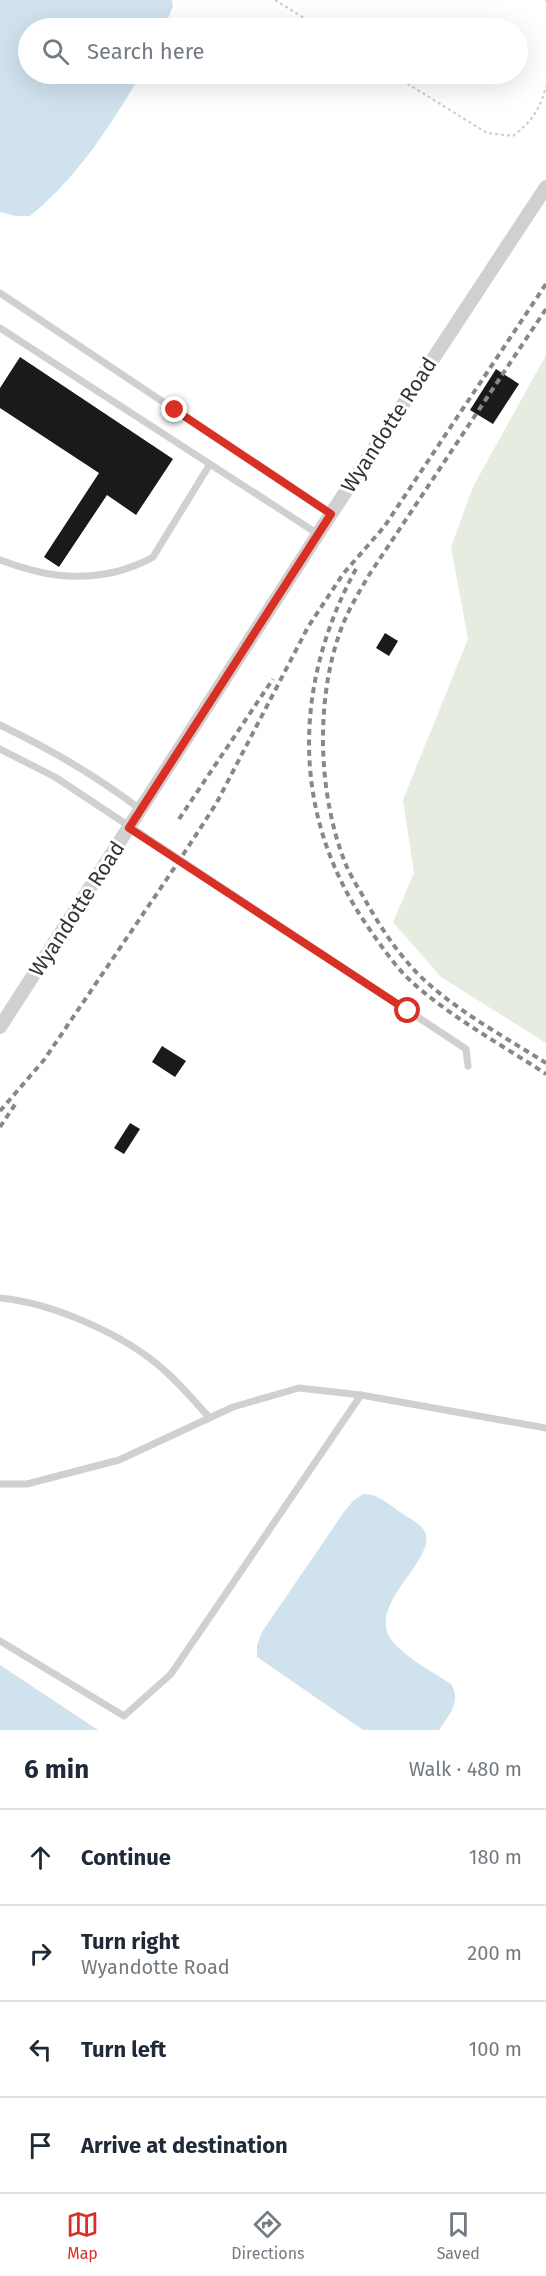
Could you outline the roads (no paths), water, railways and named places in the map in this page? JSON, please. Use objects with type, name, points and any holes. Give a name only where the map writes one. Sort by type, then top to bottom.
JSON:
[{"type":"street","name":"Wyandotte Road","points":[[0,1028],[318,534],[546,187]]},
{"type":"lane","points":[[0,293],[331,514]]},
{"type":"lane","points":[[0,328],[318,534]]},
{"type":"lane","points":[[0,560],[35,572],[60,577],[97,576],[142,564],[153,557],[210,464]]},
{"type":"lane","points":[[0,725],[41,745],[110,786],[141,810]]},
{"type":"lane","points":[[0,749],[55,777],[466,1049],[468,1066]]},
{"type":"lane","points":[[0,1298],[19,1300],[88,1323],[129,1344],[165,1370],[210,1418]]},
{"type":"lane","points":[[0,1484],[27,1484],[119,1460],[233,1407],[299,1388],[361,1395],[546,1428]]},
{"type":"lane","points":[[0,1641],[124,1716],[171,1674],[361,1395]]},
{"type":"water","points":[[0,0],[172,0],[173,6],[168,18],[18,18],[18,84],[135,84],[92,150],[47,201],[30,216],[16,216],[0,212]]},
{"type":"water","points":[[363,1494],[369,1494],[384,1501],[420,1525],[425,1531],[425,1546],[394,1596],[386,1623],[389,1636],[401,1650],[451,1684],[454,1690],[453,1708],[439,1730],[363,1730],[257,1657],[257,1645],[262,1632],[344,1512]]},
{"type":"water","points":[[0,1665],[98,1730],[0,1730]]},
{"type":"railway","points":[[0,1111],[44,1060],[179,861],[216,804],[308,627],[343,574],[384,527],[546,284]]},
{"type":"railway","points":[[546,309],[369,575],[349,610],[332,659],[326,688],[323,749],[330,809],[346,865],[389,938],[413,969],[445,998],[546,1063]]},
{"type":"railway","points":[[356,569],[335,613],[320,659],[311,704],[309,750],[313,796],[325,841],[343,885],[368,927],[407,978],[462,1020],[546,1074]]},
{"type":"railway","points":[[179,819],[273,679]]},
{"type":"railway","points":[[0,1127],[16,1103]]}]
